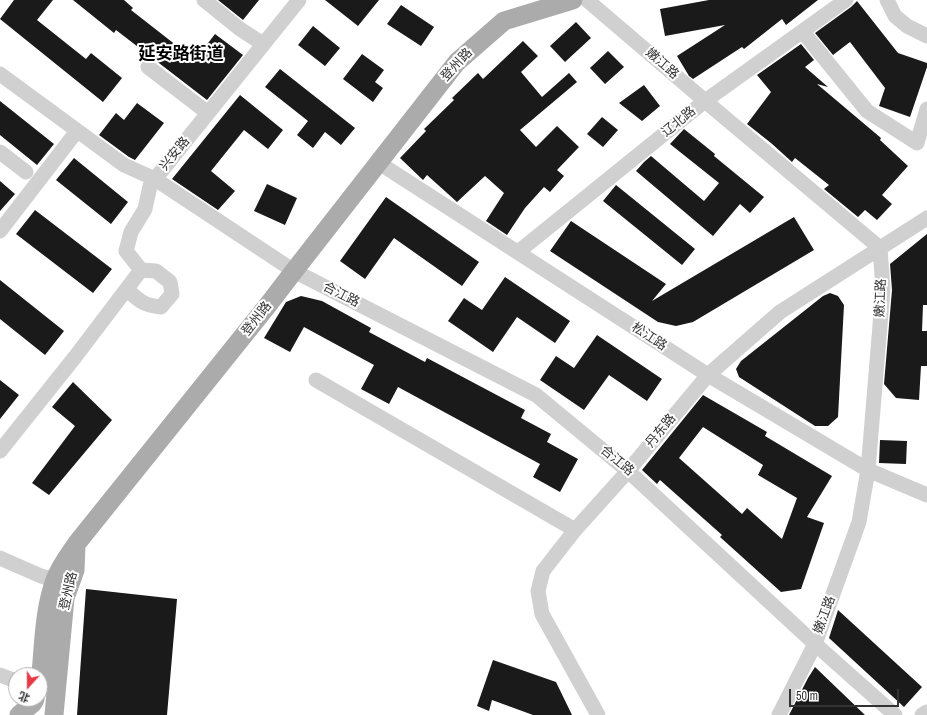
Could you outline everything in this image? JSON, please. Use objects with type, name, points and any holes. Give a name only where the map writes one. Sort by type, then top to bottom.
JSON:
[{"type":"main road","name":"登州路","points":[[54,715],[65,598],[75,570],[77,543],[263,312],[457,62],[504,21],[574,0]]},
{"type":"main road","points":[[41,667],[46,615],[55,580],[63,563],[77,543]]},
{"type":"street","points":[[204,0],[240,29],[263,44]]},
{"type":"street","name":"兴安路","points":[[294,271],[155,179],[299,0]]},
{"type":"street","name":"嫩江路","points":[[587,0],[880,248],[883,289],[868,470],[859,522],[815,644],[779,715]]},
{"type":"street","name":"辽北路","points":[[518,252],[705,101],[846,0]]},
{"type":"street","points":[[887,0],[895,16],[907,26],[927,36]]},
{"type":"street","points":[[802,32],[867,112],[917,143],[927,109]]},
{"type":"street","points":[[148,67],[208,113]]},
{"type":"street","points":[[0,74],[124,166],[155,179],[150,186],[145,209],[130,232],[126,251],[141,270]]},
{"type":"street","points":[[0,231],[77,131]]},
{"type":"street","points":[[0,152],[26,172]]},
{"type":"street","name":"松江路","points":[[379,163],[708,375],[868,470],[927,495]]},
{"type":"street","name":"丹东路","points":[[598,715],[542,614],[538,591],[543,572],[575,530],[628,471],[708,375],[780,312],[927,218]]},
{"type":"street","points":[[0,451],[127,290],[141,270]]},
{"type":"street","points":[[127,290],[148,306],[161,307],[172,294],[170,282],[156,270],[141,270]]},
{"type":"street","name":"合江路","points":[[294,271],[536,395],[628,471],[815,644],[895,715]]},
{"type":"street","points":[[316,380],[570,527]]},
{"type":"street","points":[[0,558],[41,576],[55,580]]},
{"type":"street","points":[[922,715],[927,712]]},
{"type":"building","points":[[14,0],[53,0],[37,20],[86,59],[91,53],[122,78],[103,102],[0,19]]},
{"type":"building","points":[[73,0],[124,0],[133,8],[131,10],[195,60],[215,34],[243,55],[207,100],[116,30],[114,33]]},
{"type":"building","points":[[218,0],[259,0],[243,20]]},
{"type":"building","points":[[325,0],[379,0],[358,26]]},
{"type":"building","points":[[709,0],[818,0],[786,25],[782,19],[744,49],[742,47],[693,79],[689,76],[677,56],[725,25],[665,36],[660,9]]},
{"type":"building","points":[[857,1],[898,53],[927,63],[927,67],[910,117],[879,106],[885,88],[850,42],[833,55],[815,33]]},
{"type":"building","points":[[401,5],[434,27],[421,46],[387,24]]},
{"type":"building","points":[[576,22],[591,38],[565,62],[550,46]]},
{"type":"building","points":[[313,26],[340,48],[325,66],[298,45]]},
{"type":"building","points":[[523,41],[538,56],[521,72],[542,97],[569,73],[577,82],[520,130],[536,147],[557,126],[579,147],[557,170],[564,176],[550,192],[544,187],[525,208],[507,235],[486,221],[504,193],[485,176],[457,202],[427,175],[423,180],[400,158],[426,131],[424,129],[454,100],[452,98],[478,73],[483,79]]},
{"type":"building","points":[[801,44],[814,60],[805,67],[828,87],[817,84],[881,138],[880,140],[908,166],[882,195],[892,204],[877,220],[865,210],[858,217],[824,189],[829,185],[795,158],[792,162],[747,124],[771,92],[757,75]]},
{"type":"building","points":[[608,51],[624,67],[605,84],[590,68]]},
{"type":"building","points":[[362,54],[384,70],[375,82],[383,88],[373,102],[343,79]]},
{"type":"building","points":[[280,69],[355,128],[341,145],[325,132],[313,148],[297,135],[308,121],[265,87]]},
{"type":"building","points":[[644,85],[660,106],[642,121],[619,103]]},
{"type":"building","points":[[240,95],[283,130],[268,149],[244,130],[211,171],[235,191],[218,210],[172,179]]},
{"type":"building","points":[[0,101],[54,144],[37,165],[0,135]]},
{"type":"building","points":[[137,103],[164,123],[135,160],[99,135],[116,113],[124,120]]},
{"type":"building","points":[[602,117],[618,130],[603,147],[587,134]]},
{"type":"building","points":[[684,129],[764,197],[750,213],[740,204],[713,236],[636,171],[651,156],[704,201],[719,183],[670,144]]},
{"type":"building","points":[[74,158],[128,202],[111,224],[56,180]]},
{"type":"building","points":[[0,181],[15,194],[0,211]]},
{"type":"building","points":[[267,184],[297,198],[285,225],[254,211]]},
{"type":"building","points":[[616,185],[695,249],[682,265],[603,201]]},
{"type":"building","points":[[386,197],[479,262],[462,286],[394,238],[365,279],[340,261]]},
{"type":"building","points":[[35,210],[112,269],[93,293],[16,234]]},
{"type":"building","points":[[794,217],[814,250],[693,322],[676,326],[658,322],[550,251],[571,221],[666,284],[652,301]]},
{"type":"building","points":[[927,234],[927,305],[923,305],[922,331],[927,331],[927,366],[921,366],[919,400],[896,398],[884,384],[892,290],[890,264]]},
{"type":"building","points":[[505,277],[570,321],[555,343],[517,317],[493,352],[448,321],[464,298],[482,310]]},
{"type":"building","points":[[0,280],[64,331],[45,355],[0,319]]},
{"type":"building","points":[[830,293],[838,296],[844,305],[838,417],[828,426],[815,426],[739,377],[736,369],[741,361],[823,296]]},
{"type":"building","points":[[301,296],[322,301],[371,328],[369,332],[425,362],[427,358],[525,410],[521,418],[551,434],[547,442],[578,459],[560,492],[533,477],[540,464],[398,387],[389,404],[361,389],[374,365],[304,327],[290,352],[264,338],[286,302]]},
{"type":"building","points":[[597,335],[662,379],[647,401],[609,375],[584,410],[540,380],[556,356],[574,368]]},
{"type":"building","points":[[0,380],[19,395],[0,419]]},
{"type":"building","points":[[73,382],[112,420],[49,495],[32,483],[75,426],[52,407]]},
{"type":"building","points":[[703,395],[767,432],[765,436],[832,476],[807,517],[824,523],[801,589],[781,592],[720,537],[722,535],[660,480],[657,484],[642,470]],"holes":[[[703,427],[763,465],[758,475],[797,498],[782,539],[747,508],[742,514],[679,458]]]},
{"type":"building","points":[[880,440],[907,441],[906,464],[879,463]]},
{"type":"building","points":[[86,589],[177,599],[167,715],[77,715]]},
{"type":"building","points":[[838,610],[922,687],[904,707],[829,638]]},
{"type":"building","points":[[493,660],[556,682],[572,715],[533,715],[492,700],[489,711],[477,706]]},
{"type":"building","points":[[815,667],[865,715],[789,715]]},
{"type":"district","name":"延安路街道","points":[[181,54]]}]
